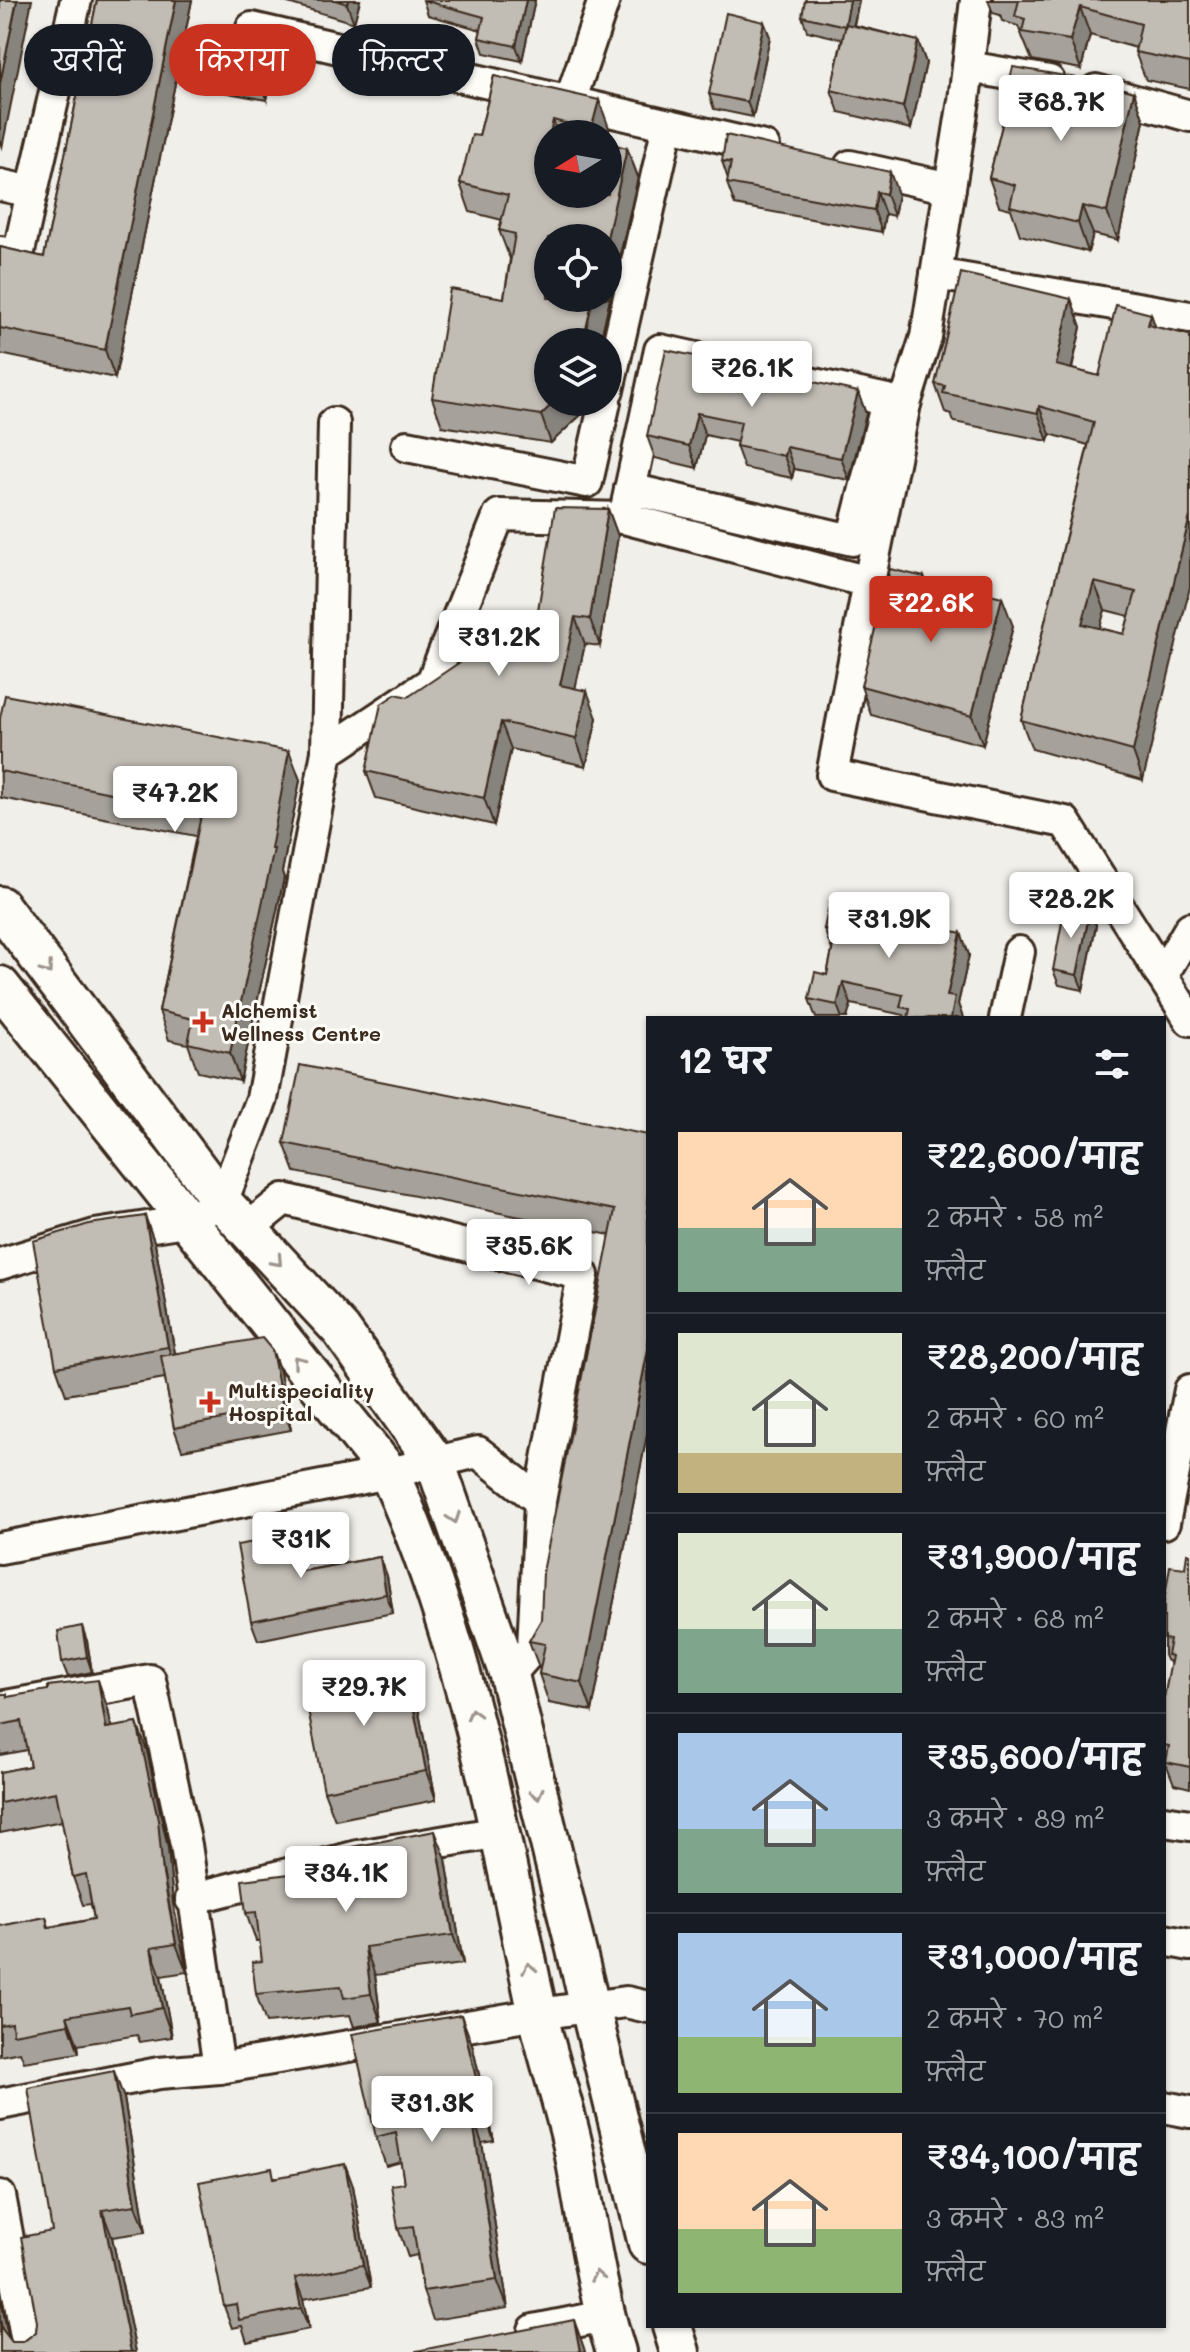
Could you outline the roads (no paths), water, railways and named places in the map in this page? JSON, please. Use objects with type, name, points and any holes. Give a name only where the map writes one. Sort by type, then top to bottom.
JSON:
[{"type":"main road","points":[[0,906],[234,1215],[341,1330],[435,1462],[509,1675],[587,2007],[646,2236]]},
{"type":"main road","points":[[0,986],[389,1473],[404,1507],[473,1713],[538,2014],[573,2147],[605,2316],[616,2352]]},
{"type":"main road","points":[[673,2328],[680,2352]]},
{"type":"street","points":[[0,252],[18,256],[76,0]]},
{"type":"street","points":[[570,102],[604,0]]},
{"type":"street","points":[[327,752],[432,682],[499,515],[627,503],[852,540],[897,402],[926,337],[976,0]]},
{"type":"street","points":[[316,43],[799,155]]},
{"type":"street","points":[[968,67],[1115,93],[1190,116]]},
{"type":"street","points":[[622,328],[668,125]]},
{"type":"street","points":[[829,162],[950,188]]},
{"type":"street","points":[[0,185],[32,192]]},
{"type":"street","points":[[936,274],[1190,317]]},
{"type":"street","points":[[627,503],[660,350],[897,402]]},
{"type":"street","points":[[897,402],[869,582],[832,775],[1065,822],[1190,1020]]},
{"type":"street","points":[[407,446],[587,482],[602,416]]},
{"type":"street","points":[[234,1215],[262,1099],[327,752],[334,423]]},
{"type":"street","points":[[627,503],[869,582]]},
{"type":"street","points":[[1162,976],[1190,928]]},
{"type":"street","points":[[1005,1016],[1019,952]]},
{"type":"street","points":[[0,1264],[95,1235],[234,1215],[284,1199],[583,1275],[540,1501],[533,1648],[509,1675]]},
{"type":"street","points":[[1166,1513],[1190,1390]]},
{"type":"street","points":[[0,1548],[389,1473],[478,1452],[540,1501]]},
{"type":"street","points":[[0,1707],[150,1680],[186,1845],[191,1899],[219,2068]]},
{"type":"street","points":[[1166,1821],[1190,1825]]},
{"type":"street","points":[[191,1899],[358,1856],[500,1832]]},
{"type":"street","points":[[1166,1940],[1190,1945]]},
{"type":"street","points":[[0,2104],[159,2073],[219,2068],[538,2014],[626,2002],[646,2007]]},
{"type":"street","points":[[1166,2107],[1190,2112]]},
{"type":"street","points":[[0,2196],[29,2352]]},
{"type":"street","points":[[498,2337],[605,2316]]},
{"type":"place","name":"Alchemist Wellness Centre","points":[[203,1022]]},
{"type":"place","name":"Multispeciality Hospital","points":[[210,1402]]}]
